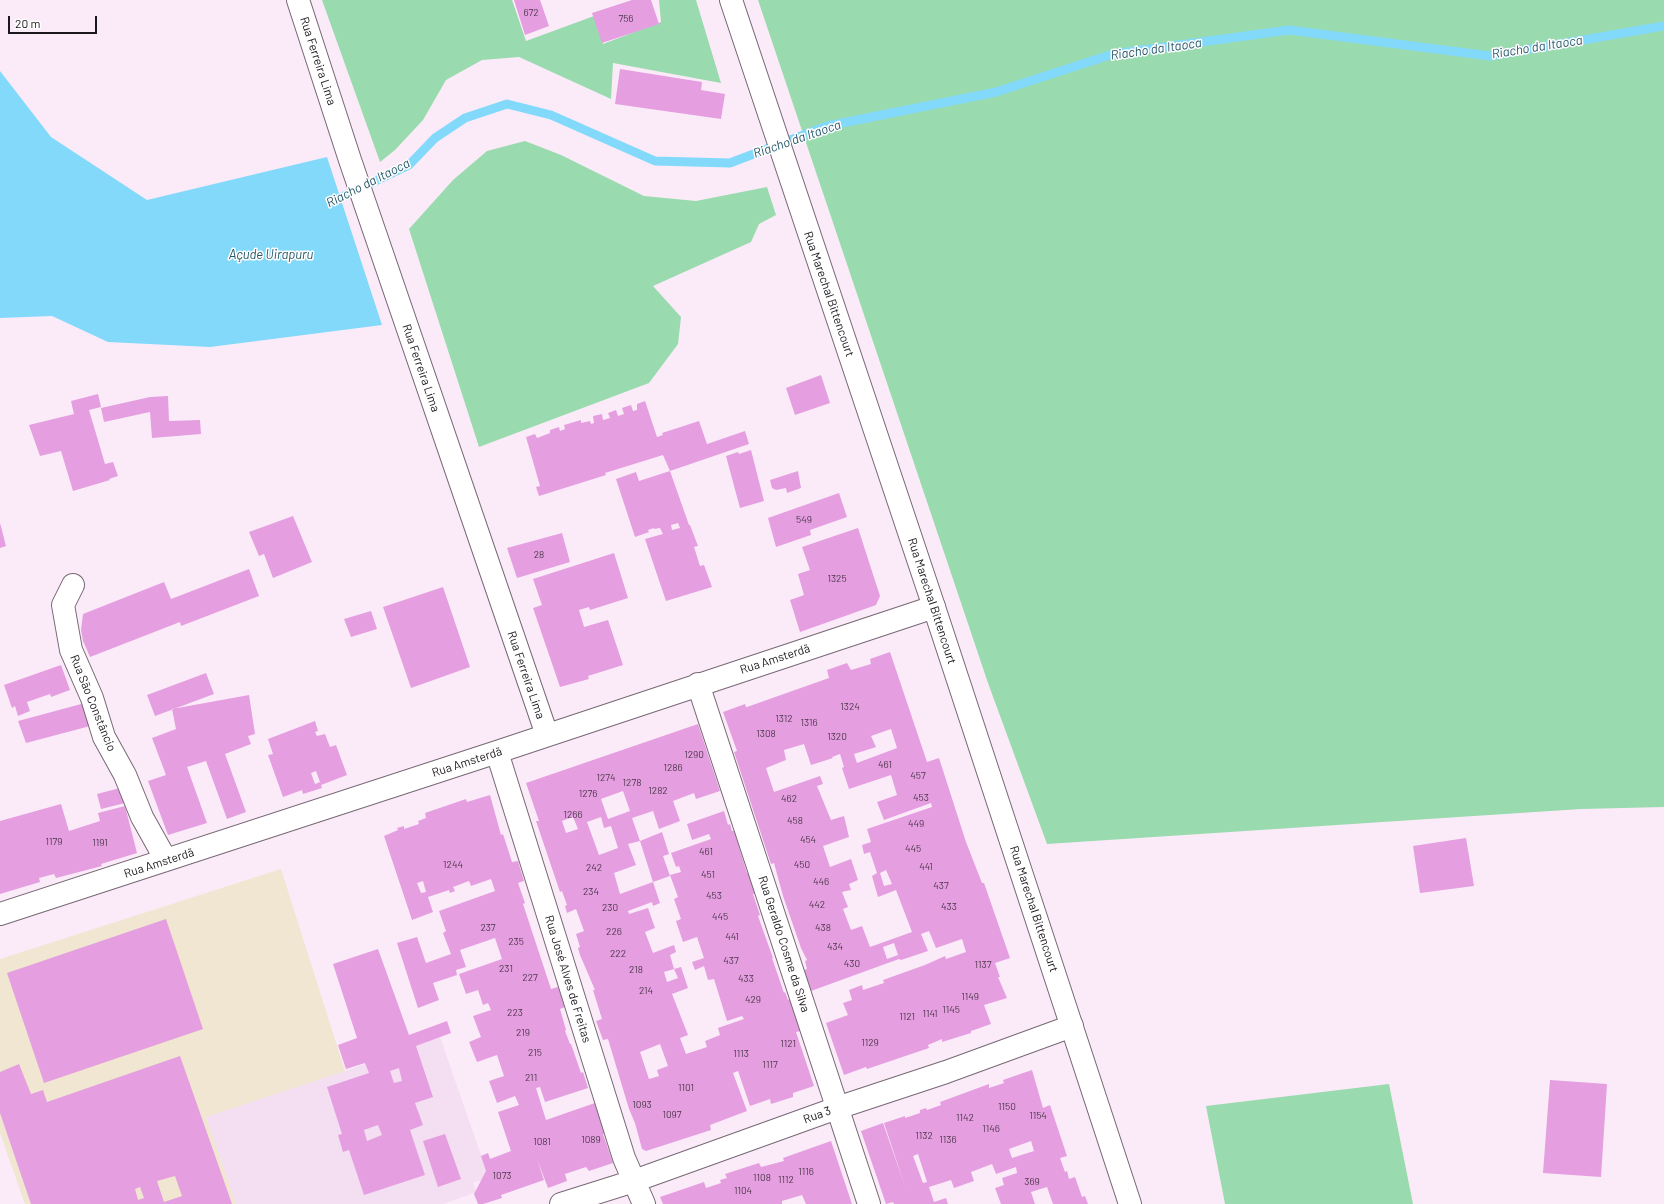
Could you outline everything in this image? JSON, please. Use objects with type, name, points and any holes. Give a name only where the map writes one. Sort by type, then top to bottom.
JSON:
[{"type":"street","name":"Rua Ferreira Lima","points":[[298,0],[350,160],[547,735]]},
{"type":"street","name":"Rua Marechal Bittencourt","points":[[731,0],[934,606],[1130,1204]]},
{"type":"street","name":"Rua São Constâncio","points":[[73,585],[63,605],[71,650],[92,698],[104,737],[125,775],[142,817],[166,860]]},
{"type":"street","name":"Rua Amsterdã","points":[[0,914],[497,752],[934,606]]},
{"type":"street","name":"Rua Geraldo Cosme da Silva","points":[[698,684],[869,1204]]},
{"type":"street","name":"Rua José Alves de Freitas","points":[[497,752],[624,1158],[644,1204]]},
{"type":"street","name":"Rua 3","points":[[561,1204],[634,1181],[837,1108],[946,1072],[1072,1026]]},
{"type":"shaded area","points":[[281,869],[345,1071],[206,1117],[236,1204],[25,1204],[0,1133],[0,959]]},
{"type":"shaded area","points":[[440,1037],[489,1178],[473,1183],[477,1192],[443,1204],[236,1204],[206,1117],[345,1071]]},
{"type":"green space","points":[[322,0],[512,0],[526,41],[594,16],[603,44],[661,22],[659,0],[696,0],[721,83],[613,63],[611,99],[519,57],[482,60],[446,80],[423,120],[395,150],[380,162]]},
{"type":"green space","points":[[758,0],[1664,0],[1664,807],[1581,809],[1047,844],[988,683]]},
{"type":"green space","points":[[525,141],[561,155],[644,196],[696,201],[767,187],[776,215],[759,224],[751,242],[653,286],[681,317],[678,344],[649,383],[479,447],[409,229],[453,180],[487,151]]},
{"type":"green space","points":[[1389,1084],[1413,1204],[1225,1204],[1206,1106]]},
{"type":"water","name":"Açude Uirapuru","points":[[0,71],[51,137],[147,200],[327,157],[382,325],[210,347],[108,342],[52,316],[0,318]]},
{"type":"building","points":[[514,0],[540,0],[549,26],[525,35]]},
{"type":"building","points":[[632,0],[651,0],[659,24],[602,43],[592,13]]},
{"type":"building","points":[[620,69],[702,82],[701,90],[725,94],[721,119],[615,104]]},
{"type":"building","points":[[821,375],[830,403],[795,415],[786,388]]},
{"type":"building","points":[[98,394],[101,407],[89,410],[105,464],[113,462],[118,476],[109,479],[110,480],[73,491],[61,451],[40,456],[29,425],[74,414],[71,401]]},
{"type":"building","points":[[168,396],[169,421],[200,420],[201,434],[152,438],[150,412],[104,422],[101,408],[150,397]]},
{"type":"building","points":[[645,401],[657,437],[663,435],[662,433],[699,421],[707,444],[745,431],[749,444],[670,471],[663,455],[539,496],[536,487],[540,486],[526,437],[535,434],[537,438],[550,433],[550,430],[559,427],[560,431],[565,429],[564,425],[581,420],[581,423],[590,421],[591,424],[594,423],[593,416],[602,414],[603,420],[610,418],[608,413],[616,410],[618,416],[624,414],[622,408],[631,405],[633,411],[637,410],[637,404]]},
{"type":"building","points":[[751,450],[764,501],[740,508],[726,456]]},
{"type":"building","points":[[670,471],[698,546],[694,547],[700,566],[704,565],[712,587],[666,601],[645,539],[663,534],[660,528],[654,528],[648,530],[649,532],[635,537],[616,479],[636,472],[639,481]],"holes":[[[678,523],[680,528],[672,530],[671,525]]]},
{"type":"building","points":[[798,471],[801,488],[787,493],[786,488],[776,490],[772,488],[770,480]]},
{"type":"building","points":[[839,493],[847,517],[810,530],[811,535],[776,547],[768,518]]},
{"type":"building","points":[[293,516],[312,562],[273,578],[264,554],[259,556],[249,532]]},
{"type":"building","points":[[0,523],[6,546],[0,548]]},
{"type":"building","points":[[858,528],[880,596],[876,605],[800,632],[790,600],[804,595],[798,574],[810,570],[802,547]]},
{"type":"building","points":[[562,533],[570,562],[517,578],[507,548]]},
{"type":"building","points":[[614,553],[628,598],[590,610],[589,607],[579,610],[584,627],[608,620],[623,665],[588,676],[589,679],[560,687],[533,608],[542,605],[533,579]]},
{"type":"building","points":[[249,569],[259,596],[181,626],[180,622],[90,657],[83,641],[81,630],[83,614],[164,582],[171,599]]},
{"type":"building","points":[[443,587],[470,667],[411,688],[383,607]]},
{"type":"building","points":[[371,611],[377,629],[351,637],[344,619]]},
{"type":"building","points":[[890,652],[927,762],[939,758],[966,842],[982,883],[984,883],[1010,958],[995,963],[1000,977],[998,977],[1007,998],[984,1005],[991,1024],[971,1031],[971,1033],[942,1042],[942,1039],[928,1045],[929,1048],[867,1069],[866,1067],[844,1075],[826,1023],[848,1015],[843,1003],[852,1000],[849,990],[862,985],[863,990],[884,983],[883,980],[945,956],[946,959],[966,952],[962,939],[936,948],[929,931],[921,934],[928,951],[901,960],[899,959],[811,991],[804,970],[807,969],[805,961],[807,960],[801,948],[783,896],[774,863],[771,864],[734,752],[737,751],[723,712],[745,704],[747,707],[829,678],[827,670],[847,663],[851,670],[871,664],[870,659]],"holes":[[[891,729],[897,748],[857,763],[854,754],[876,747],[871,736]],[[804,744],[811,765],[833,758],[832,757],[840,754],[844,767],[842,768],[849,789],[891,775],[897,795],[877,802],[884,820],[931,803],[932,807],[867,829],[871,842],[862,845],[864,854],[870,852],[877,873],[872,876],[878,897],[896,890],[912,932],[870,947],[862,926],[851,930],[843,909],[848,907],[842,892],[851,890],[849,884],[858,880],[851,859],[830,867],[823,846],[849,837],[844,816],[831,820],[817,786],[823,784],[820,776],[774,792],[766,768],[786,760],[784,750]],[[886,870],[892,884],[884,886],[880,873]],[[894,943],[898,955],[887,959],[883,947]]]},
{"type":"building","points":[[61,665],[70,690],[51,697],[50,694],[27,702],[30,711],[18,716],[15,706],[12,708],[4,685]]},
{"type":"building","points":[[206,673],[214,694],[155,716],[147,695]]},
{"type":"building","points":[[249,695],[255,734],[248,736],[251,744],[225,754],[246,812],[227,819],[206,761],[187,767],[207,823],[168,835],[148,781],[166,775],[152,738],[176,729],[172,709]]},
{"type":"building","points":[[85,703],[94,725],[26,743],[18,721]]},
{"type":"building","points":[[315,721],[318,731],[315,732],[317,736],[325,734],[330,747],[336,745],[347,775],[321,785],[322,788],[303,794],[302,790],[283,797],[268,755],[273,754],[268,739]],"holes":[[[316,771],[320,782],[315,784],[311,773]]]},
{"type":"building","points":[[698,724],[720,791],[696,799],[694,793],[673,801],[680,821],[659,829],[653,811],[632,818],[640,841],[628,844],[636,865],[614,873],[620,894],[653,882],[660,903],[653,906],[652,902],[628,911],[629,914],[648,908],[655,928],[645,932],[653,953],[674,945],[676,952],[670,955],[674,969],[681,967],[688,988],[672,994],[688,1035],[680,1038],[686,1054],[707,1047],[705,1041],[720,1035],[718,1028],[744,1019],[742,1016],[727,1021],[714,979],[708,980],[704,966],[695,970],[692,962],[704,958],[697,937],[683,942],[676,921],[681,919],[674,899],[678,897],[670,875],[681,872],[679,866],[676,867],[671,853],[711,839],[709,834],[692,840],[687,824],[724,811],[728,825],[730,824],[732,831],[734,831],[747,873],[749,873],[756,893],[753,894],[760,915],[758,916],[784,993],[785,992],[788,1000],[790,999],[801,1031],[796,1032],[814,1086],[793,1093],[793,1097],[771,1104],[770,1099],[750,1106],[738,1071],[733,1073],[747,1111],[710,1125],[711,1130],[646,1151],[642,1149],[608,1039],[603,1040],[596,1021],[602,1019],[593,990],[595,990],[580,955],[578,948],[580,947],[576,934],[584,931],[576,909],[567,913],[565,906],[567,905],[562,891],[560,892],[536,821],[539,821],[526,783]],"holes":[[[623,791],[630,811],[608,819],[601,799]],[[573,817],[578,829],[566,833],[562,821]],[[601,817],[604,828],[611,826],[618,848],[599,855],[587,822]],[[674,969],[678,978],[667,982],[664,972]],[[660,1044],[668,1066],[657,1070],[659,1076],[649,1079],[640,1052]]]},
{"type":"building","points":[[120,788],[125,803],[101,809],[97,794]]},
{"type":"building","points":[[490,795],[501,835],[503,834],[512,862],[518,861],[524,881],[518,883],[525,903],[523,904],[551,989],[558,987],[565,1007],[560,1009],[565,1031],[581,1073],[583,1072],[588,1088],[545,1102],[540,1087],[536,1088],[546,1120],[595,1103],[605,1134],[603,1134],[613,1163],[589,1171],[586,1167],[565,1174],[567,1181],[548,1188],[537,1159],[544,1180],[501,1195],[502,1198],[483,1204],[478,1204],[474,1194],[486,1171],[481,1156],[488,1153],[490,1159],[511,1151],[498,1112],[519,1105],[515,1096],[497,1103],[489,1081],[504,1076],[497,1055],[477,1062],[469,1042],[481,1037],[473,1016],[491,1010],[488,1003],[483,1005],[478,990],[466,994],[459,974],[502,959],[495,938],[460,950],[466,967],[456,970],[457,975],[433,983],[439,1000],[418,1008],[397,943],[417,937],[426,963],[451,954],[443,933],[446,931],[439,911],[495,891],[491,879],[471,886],[469,881],[453,887],[455,891],[450,893],[449,890],[428,897],[433,912],[412,920],[384,836],[398,830],[397,828],[404,826],[404,829],[419,824],[418,821],[426,818],[425,813],[466,799],[467,802]],"holes":[[[423,881],[426,892],[421,893],[417,883]]]},
{"type":"building","points":[[61,804],[69,831],[100,821],[98,813],[125,806],[137,853],[101,864],[102,866],[56,878],[54,874],[39,878],[40,882],[0,894],[0,821]]},
{"type":"building","points":[[662,832],[669,854],[663,856],[670,876],[653,882],[640,841]]},
{"type":"building","points":[[1466,838],[1474,886],[1420,893],[1413,846]]},
{"type":"building","points":[[166,919],[203,1029],[44,1083],[7,973]]},
{"type":"building","points":[[378,949],[409,1035],[447,1021],[451,1033],[416,1046],[433,1097],[415,1103],[423,1125],[410,1130],[425,1175],[364,1195],[349,1150],[343,1152],[338,1135],[342,1134],[327,1087],[369,1073],[365,1063],[346,1069],[338,1045],[357,1038],[333,964]],"holes":[[[399,1068],[402,1081],[394,1083],[390,1071]],[[378,1125],[382,1135],[367,1141],[364,1130]]]},
{"type":"building","points":[[180,1056],[232,1204],[31,1204],[0,1113],[0,1072],[19,1064],[31,1094],[43,1090],[47,1102]],"holes":[[[175,1176],[182,1196],[164,1202],[157,1181]],[[140,1187],[144,1198],[138,1200],[135,1189]]]},
{"type":"building","points":[[1032,1070],[1043,1108],[1050,1105],[1067,1156],[1060,1158],[1065,1172],[1067,1171],[1069,1179],[1075,1177],[1082,1197],[1085,1196],[1088,1204],[1053,1204],[1047,1187],[1031,1192],[1035,1204],[1001,1204],[995,1188],[1004,1185],[1002,1178],[1017,1173],[1016,1167],[996,1174],[992,1164],[971,1172],[974,1181],[954,1188],[951,1180],[929,1187],[934,1202],[946,1198],[948,1204],[894,1204],[893,1202],[886,1204],[861,1131],[883,1123],[906,1189],[884,1123],[920,1113],[920,1110],[926,1108],[927,1110],[941,1105],[940,1102],[989,1084],[989,1088],[1004,1083],[1003,1080]],"holes":[[[1031,1141],[1034,1151],[1012,1158],[1009,1149]],[[918,1154],[927,1182],[923,1183],[913,1156]]]},
{"type":"building","points":[[1550,1080],[1607,1084],[1601,1177],[1543,1173]]},
{"type":"building","points":[[445,1134],[461,1179],[438,1187],[423,1141]]},
{"type":"building","points":[[831,1141],[852,1204],[806,1204],[802,1195],[782,1201],[782,1204],[663,1204],[660,1197],[704,1182],[706,1188],[721,1183],[720,1180],[727,1178],[725,1174],[759,1163],[761,1167],[784,1161],[783,1158]]},
{"type":"waterway","name":"Riacho da Itaoca","points":[[329,203],[409,165],[435,138],[465,118],[507,104],[551,115],[655,161],[730,163],[827,126],[996,92],[1113,54],[1289,30],[1490,56],[1664,26]]}]
